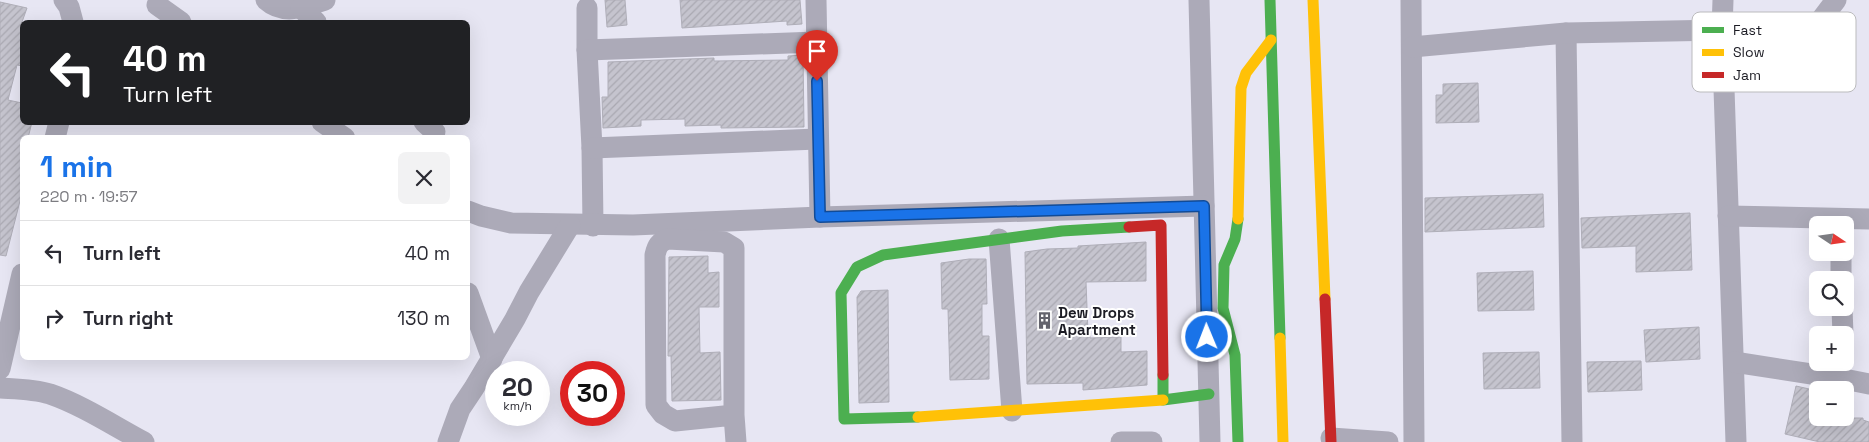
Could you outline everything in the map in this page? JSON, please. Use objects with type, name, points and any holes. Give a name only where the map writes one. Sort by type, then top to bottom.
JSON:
[{"type":"street","points":[[64,0],[69,7],[72,20]]},
{"type":"street","points":[[266,0],[275,7],[285,10],[301,8],[324,0]]},
{"type":"street","points":[[816,0],[820,217]]},
{"type":"street","points":[[1199,0],[1204,206],[1223,308],[1235,355],[1238,442]]},
{"type":"street","points":[[1313,0],[1331,440],[1388,442]]},
{"type":"street","points":[[1411,0],[1414,442]]},
{"type":"street","points":[[1827,12],[1836,0]]},
{"type":"street","points":[[1270,1],[1283,442]]},
{"type":"street","points":[[157,5],[177,20]]},
{"type":"street","points":[[301,8],[314,20]]},
{"type":"street","points":[[587,8],[593,226]]},
{"type":"street","points":[[1412,47],[1566,33],[1692,31]]},
{"type":"street","points":[[1566,33],[1572,442]]},
{"type":"street","points":[[1210,442],[1209,394],[1215,264],[1232,247],[1238,224],[1241,88],[1243,78],[1271,40]]},
{"type":"street","points":[[587,50],[817,42]]},
{"type":"street","points":[[1725,92],[1736,442]]},
{"type":"street","points":[[326,125],[341,135]]},
{"type":"street","points":[[592,148],[818,139]]},
{"type":"street","points":[[470,212],[511,223],[633,226],[820,217],[1204,206]]},
{"type":"street","points":[[1728,216],[1809,220]]},
{"type":"street","points":[[1854,221],[1869,219]]},
{"type":"street","points":[[448,442],[460,409],[492,359],[529,292],[570,225]]},
{"type":"street","points":[[1163,400],[1161,225],[1062,231],[883,255],[857,267],[842,293],[844,419],[917,418],[1163,400],[1209,394]]},
{"type":"street","points":[[734,416],[675,421],[663,414],[656,405],[656,255],[657,246],[661,241],[668,239],[724,242],[734,248],[734,416],[736,442]]},
{"type":"street","points":[[999,239],[1012,410]]},
{"type":"street","points":[[0,369],[20,283]]},
{"type":"street","points":[[470,298],[492,359]]},
{"type":"street","points":[[1734,362],[1809,367]]},
{"type":"street","points":[[1846,371],[1869,384]]},
{"type":"street","points":[[0,388],[32,390],[50,394],[75,405],[144,442]]},
{"type":"street","points":[[1121,442],[1152,442]]},
{"type":"building","points":[[605,0],[625,0],[627,25],[607,27]]},
{"type":"building","points":[[680,0],[800,0],[802,24],[787,25],[787,21],[682,28]]},
{"type":"building","points":[[0,2],[27,8],[23,20],[20,20],[20,66],[17,65],[8,100],[20,103],[20,125],[31,125],[29,135],[20,135],[20,201],[6,256],[0,255]]},
{"type":"building","points":[[803,55],[804,127],[721,128],[721,125],[685,126],[685,119],[641,120],[641,126],[603,128],[602,97],[608,97],[608,62],[714,58],[714,61],[788,60],[788,56]]},
{"type":"building","points":[[1478,83],[1479,122],[1436,123],[1436,95],[1443,95],[1443,84]]},
{"type":"building","points":[[1543,194],[1544,227],[1425,232],[1425,198]]},
{"type":"building","points":[[1690,213],[1692,270],[1636,272],[1636,246],[1582,248],[1581,218]]},
{"type":"building","name":"Dew Drops Apartment","points":[[1146,242],[1146,281],[1086,282],[1088,333],[1090,333],[1090,338],[1121,337],[1121,352],[1147,351],[1147,385],[1083,390],[1083,383],[1027,384],[1025,252],[1078,248],[1078,246]]},
{"type":"building","points":[[708,256],[708,273],[719,272],[719,307],[699,307],[700,353],[720,352],[721,400],[672,401],[671,356],[668,356],[669,257]]},
{"type":"building","points":[[969,259],[986,259],[987,304],[982,304],[982,336],[989,336],[989,379],[950,380],[948,309],[942,309],[941,263]]},
{"type":"building","points":[[1533,271],[1534,310],[1478,311],[1477,273]]},
{"type":"building","points":[[888,290],[889,402],[859,403],[857,297],[861,291]]},
{"type":"building","points":[[1699,327],[1700,359],[1646,362],[1644,330]]},
{"type":"building","points":[[1539,352],[1540,388],[1484,389],[1483,353]]},
{"type":"building","points":[[1641,361],[1642,390],[1588,392],[1587,362]]},
{"type":"building","points":[[1796,386],[1809,389],[1809,426],[1854,426],[1854,418],[1863,418],[1863,420],[1869,422],[1869,442],[1820,442],[1785,434]]},
{"type":"traffic: fast","points":[[1270,0],[1280,338]]},
{"type":"traffic: fast","points":[[1238,219],[1235,239],[1224,265],[1223,308],[1235,355],[1238,442]]},
{"type":"traffic: fast","points":[[918,417],[844,419],[841,293],[857,267],[883,255],[1062,231],[1129,227]]},
{"type":"traffic: fast","points":[[1163,375],[1163,400],[1209,394]]},
{"type":"traffic: slow","points":[[1313,0],[1325,299]]},
{"type":"traffic: slow","points":[[1238,219],[1241,88],[1246,73],[1271,40]]},
{"type":"traffic: slow","points":[[1280,338],[1283,442]]},
{"type":"traffic: slow","points":[[918,417],[1163,400]]},
{"type":"traffic: jam","points":[[1129,227],[1161,225],[1163,375]]},
{"type":"traffic: jam","points":[[1325,299],[1331,442]]},
{"type":"place","name":"Dew Drops Apartment","points":[[1044,321]]},
{"type":"route","points":[[817,81],[820,217],[1204,206],[1207,337]]}]
